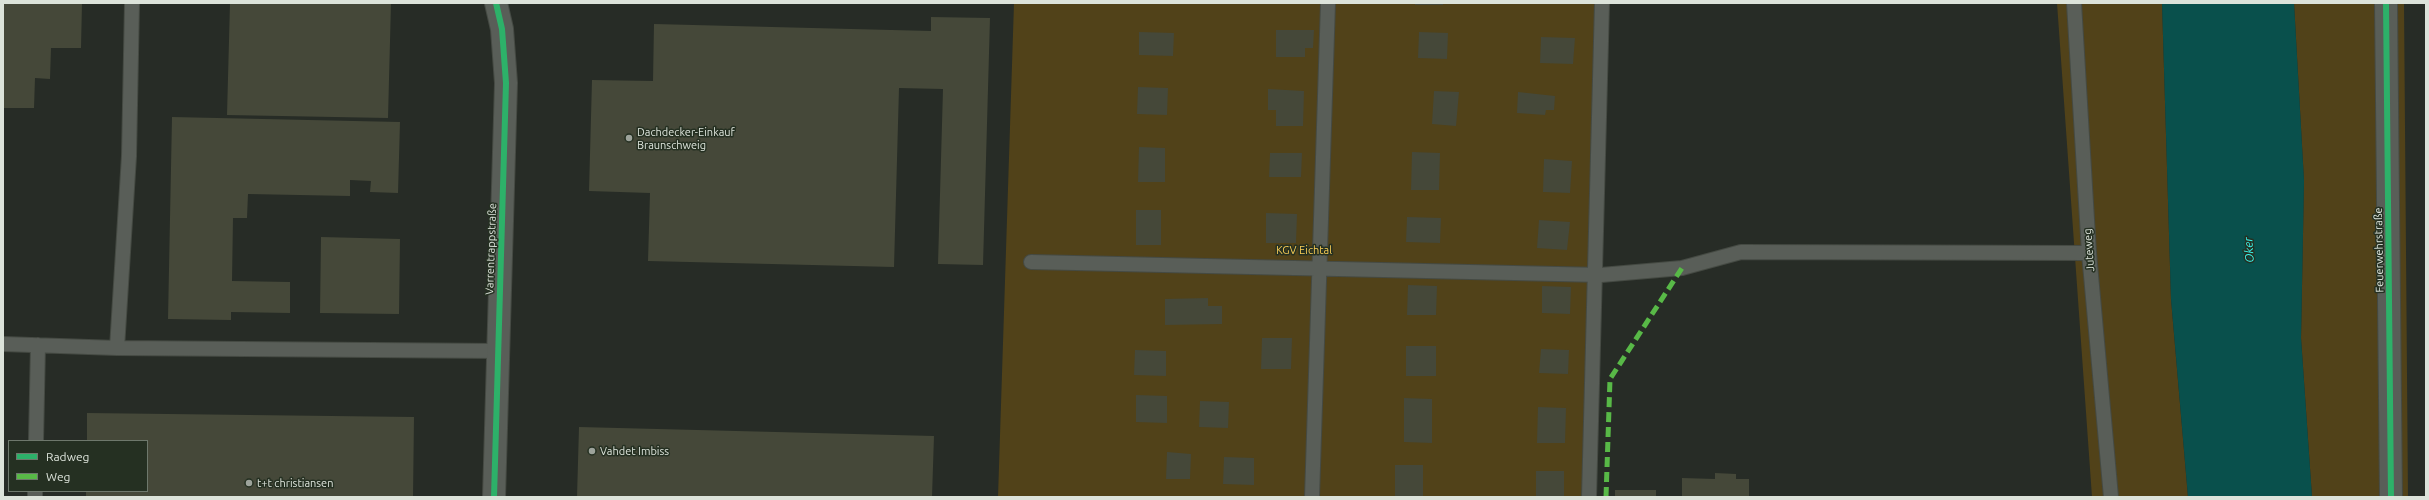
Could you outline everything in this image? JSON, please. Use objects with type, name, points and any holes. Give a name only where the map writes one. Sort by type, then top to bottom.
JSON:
[{"type":"street","name":"Varrentrappstraße","points":[[494,497],[506,83],[502,29],[496,3]]},
{"type":"street","name":"Feuerwehrstraße","points":[[2386,3],[2391,497]]},
{"type":"lane","points":[[117,348],[129,156],[132,3]]},
{"type":"lane","points":[[1312,497],[1328,3]]},
{"type":"lane","points":[[1589,497],[1602,3]]},
{"type":"lane","name":"Juteweg","points":[[2074,3],[2089,253],[2111,497]]},
{"type":"lane","points":[[1030,262],[1595,275],[1682,268],[1741,252],[2089,253]]},
{"type":"lane","points":[[3,344],[117,348],[498,351]]},
{"type":"lane","points":[[36,440],[38,345]]},
{"type":"green space","name":"KGV Eichtal","points":[[1014,3],[1609,3],[1596,497],[998,497]]},
{"type":"green space","points":[[2057,3],[2162,3],[2171,299],[2188,497],[2092,497]]},
{"type":"green space","points":[[2294,3],[2404,3],[2408,497],[2312,497],[2301,338],[2304,181]]},
{"type":"water","name":"Oker","points":[[2162,3],[2294,3],[2304,181],[2301,338],[2312,497],[2188,497],[2171,299]]},
{"type":"building","points":[[3,3],[82,3],[81,48],[51,48],[50,79],[35,78],[34,108],[3,108]]},
{"type":"building","points":[[230,3],[391,3],[388,118],[227,115]]},
{"type":"building","points":[[1415,3],[1443,3],[1443,5],[1415,5]]},
{"type":"building","points":[[931,17],[990,18],[983,265],[938,264],[943,89],[899,88],[894,267],[648,261],[650,193],[589,191],[592,80],[653,81],[654,24],[931,31]]},
{"type":"building","points":[[1276,30],[1314,30],[1313,48],[1305,48],[1305,57],[1276,57]]},
{"type":"building","points":[[1139,32],[1174,33],[1173,56],[1139,55]]},
{"type":"building","points":[[1419,32],[1448,33],[1447,59],[1418,58]]},
{"type":"building","points":[[1541,37],[1575,38],[1573,64],[1540,63]]},
{"type":"building","points":[[1138,87],[1168,88],[1167,115],[1137,114]]},
{"type":"building","points":[[1268,89],[1304,91],[1303,126],[1276,126],[1276,110],[1268,110]]},
{"type":"building","points":[[1434,91],[1459,92],[1456,126],[1432,124]]},
{"type":"building","points":[[1518,92],[1555,96],[1554,110],[1546,110],[1545,115],[1517,113]]},
{"type":"building","points":[[172,117],[400,122],[398,193],[370,192],[371,181],[350,180],[350,196],[248,194],[247,218],[233,218],[232,281],[290,282],[290,313],[231,312],[231,320],[168,319]]},
{"type":"building","points":[[1139,147],[1165,148],[1165,182],[1138,182]]},
{"type":"building","points":[[1412,152],[1440,153],[1439,190],[1411,190]]},
{"type":"building","points":[[1270,153],[1302,153],[1301,177],[1269,177]]},
{"type":"building","points":[[1544,159],[1572,161],[1570,193],[1543,192]]},
{"type":"building","points":[[1136,210],[1161,210],[1161,245],[1136,245]]},
{"type":"building","points":[[1266,213],[1297,214],[1296,243],[1266,243]]},
{"type":"building","points":[[1407,217],[1441,218],[1440,243],[1406,242]]},
{"type":"building","points":[[1539,220],[1570,222],[1567,250],[1537,248]]},
{"type":"building","points":[[321,237],[400,239],[399,314],[320,313]]},
{"type":"building","points":[[1408,285],[1437,286],[1436,315],[1407,315]]},
{"type":"building","points":[[1542,286],[1571,287],[1570,314],[1542,313]]},
{"type":"building","points":[[1208,298],[1208,306],[1222,306],[1222,324],[1165,325],[1165,299]]},
{"type":"building","points":[[1262,338],[1292,338],[1291,369],[1261,369]]},
{"type":"building","points":[[1406,346],[1436,346],[1436,376],[1406,376]]},
{"type":"building","points":[[1541,349],[1569,350],[1568,374],[1539,373]]},
{"type":"building","points":[[1135,350],[1166,351],[1166,376],[1134,375]]},
{"type":"building","points":[[1136,395],[1167,396],[1167,423],[1136,422]]},
{"type":"building","points":[[1404,398],[1432,399],[1432,443],[1404,442]]},
{"type":"building","points":[[1200,401],[1229,402],[1228,428],[1199,427]]},
{"type":"building","points":[[1538,407],[1566,408],[1565,443],[1537,443]]},
{"type":"building","points":[[87,413],[414,417],[413,497],[86,497],[86,492],[148,492],[148,440],[87,440]]},
{"type":"building","points":[[579,427],[934,436],[932,497],[577,497]]},
{"type":"building","points":[[1167,452],[1191,454],[1190,479],[1166,479]]},
{"type":"building","points":[[1224,457],[1254,458],[1254,485],[1223,484]]},
{"type":"building","points":[[1395,465],[1423,465],[1423,497],[1395,497]]},
{"type":"building","points":[[1536,471],[1564,471],[1564,497],[1536,497]]},
{"type":"building","points":[[1715,473],[1736,474],[1736,479],[1749,479],[1749,497],[1682,497],[1682,478],[1715,479]]},
{"type":"building","points":[[1615,490],[1656,490],[1656,497],[1615,497]]},
{"type":"marked path","points":[[1606,497],[1610,379],[1682,268]]},
{"type":"cycle path","points":[[494,497],[506,83],[502,29],[496,3]]},
{"type":"cycle path","points":[[2386,3],[2391,497]]},
{"type":"place","name":"Dachdecker-Einkauf Braunschweig","points":[[629,138]]},
{"type":"place","name":"Vahdet Imbiss","points":[[592,451]]},
{"type":"place","name":"t+t christiansen","points":[[249,483]]}]
